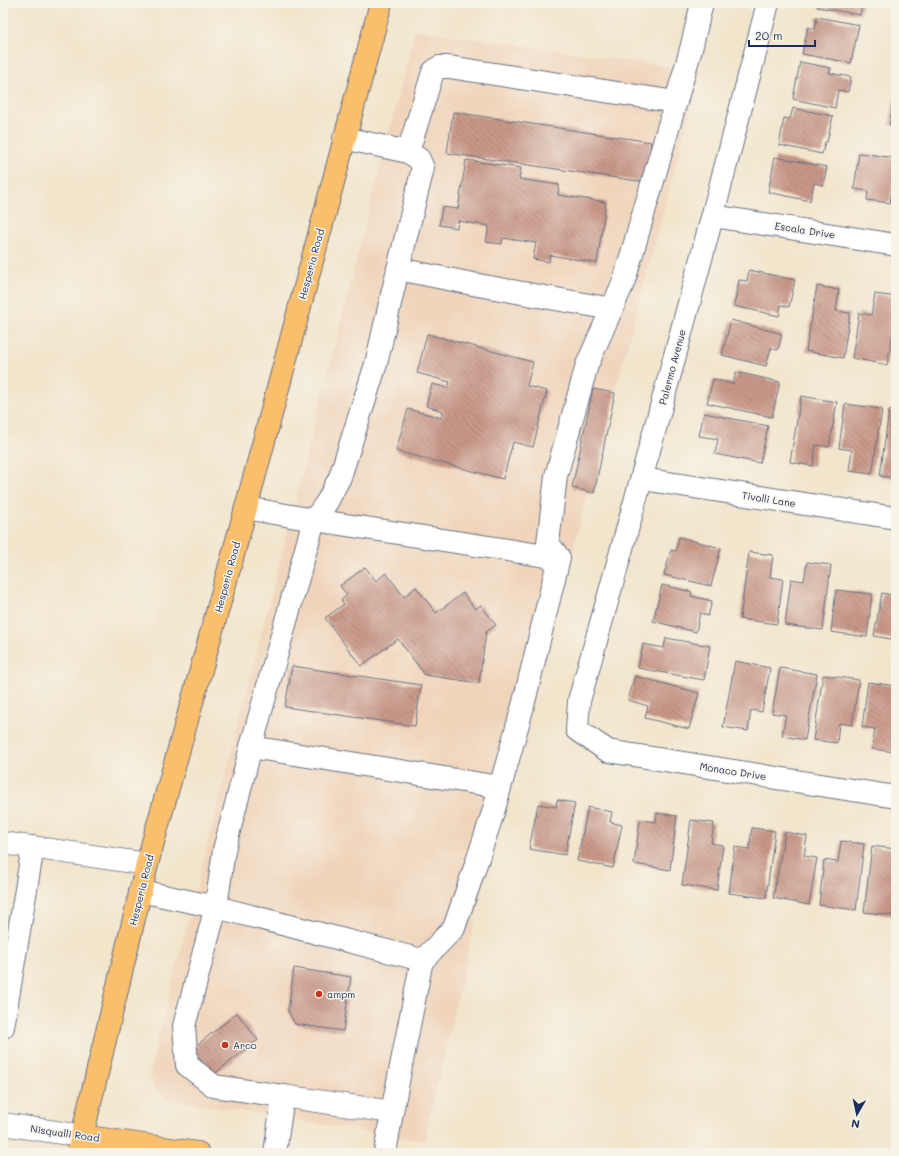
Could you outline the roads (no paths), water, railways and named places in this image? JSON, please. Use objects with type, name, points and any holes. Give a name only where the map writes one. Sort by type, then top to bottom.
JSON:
[{"type":"main road","name":"Hesperia Road","points":[[80,1144],[140,891],[246,508],[381,3]]},
{"type":"main road","name":"Nisqualli Road","points":[[80,1144],[198,1153]]},
{"type":"street","points":[[385,1153],[422,961],[454,928],[500,787],[523,706],[559,558],[548,543],[556,476],[587,365],[624,281],[691,49],[702,3]]},
{"type":"street","name":"Palermo Avenue","points":[[577,730],[579,701],[714,216],[768,3]]},
{"type":"street","points":[[408,152],[433,72],[439,67],[449,67],[676,102]]},
{"type":"street","points":[[344,138],[408,152],[419,159],[422,168],[376,364],[340,477],[327,502],[314,520],[251,747],[224,850],[216,907],[184,1026],[187,1065],[214,1086],[392,1112]]},
{"type":"street","name":"Escala Drive","points":[[714,216],[896,245]]},
{"type":"street","points":[[398,269],[612,309]]},
{"type":"street","name":"Tivolli Lane","points":[[642,479],[896,518]]},
{"type":"street","points":[[246,508],[559,558]]},
{"type":"street","name":"Monaco Drive","points":[[577,730],[608,751],[896,797]]},
{"type":"street","points":[[251,747],[500,787]]},
{"type":"street","points":[[3,843],[148,864]]},
{"type":"street","points":[[3,1027],[12,921],[32,847]]},
{"type":"street","points":[[140,891],[216,907],[422,961]]},
{"type":"street","points":[[275,1153],[284,1096]]},
{"type":"street","name":"Nisqualli Road","points":[[3,1124],[80,1144]]},
{"type":"place","name":"ampm","points":[[319,994]]},
{"type":"place","name":"Arco","points":[[225,1045]]}]
